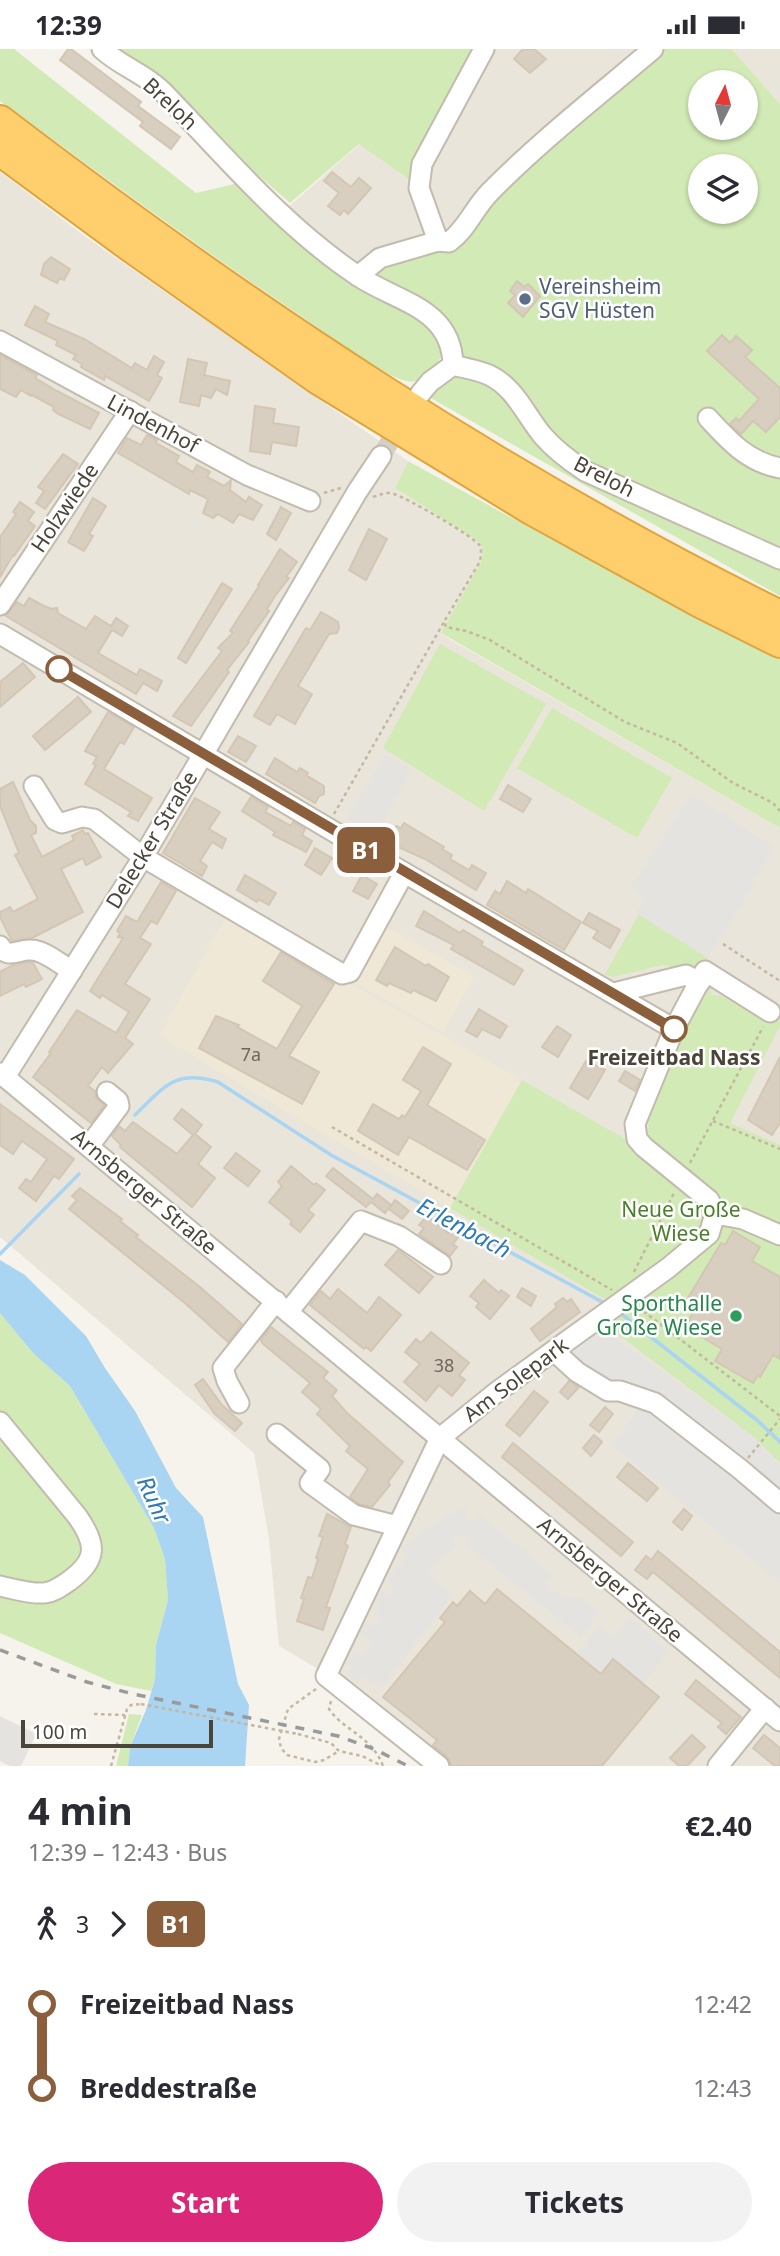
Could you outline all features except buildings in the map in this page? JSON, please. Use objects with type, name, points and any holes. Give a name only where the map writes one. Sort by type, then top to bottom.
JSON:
[{"type":"highway","points":[[0,120],[190,261],[329,355],[543,489],[714,583],[780,615]]},
{"type":"highway","points":[[0,151],[317,379],[531,510],[700,603],[780,643]]},
{"type":"street","name":"Breloh","points":[[102,49],[160,89],[233,168],[320,247],[358,276],[421,308],[439,324],[450,340],[453,365],[489,375],[503,384],[516,397],[543,436],[562,455],[585,471],[780,559]]},
{"type":"street","points":[[438,241],[419,188],[422,164],[484,49]]},
{"type":"street","points":[[358,276],[380,258],[438,241],[449,242],[458,235],[488,194],[569,120],[653,49]]},
{"type":"street","name":"Lindenhof","points":[[0,341],[247,475],[310,501]]},
{"type":"street","points":[[420,394],[430,382],[453,365]]},
{"type":"street","name":"Holzwiede","points":[[0,605],[130,411]]},
{"type":"street","points":[[708,418],[737,449],[764,465],[780,468]]},
{"type":"street","name":"Delecker Straße","points":[[3,1075],[143,857],[357,492],[381,456]]},
{"type":"street","points":[[0,634],[674,1029]]},
{"type":"street","points":[[34,786],[55,820],[62,823],[82,817],[94,819],[143,857],[345,975],[350,972],[404,873]]},
{"type":"street","points":[[0,946],[8,954],[25,950],[37,951],[72,971]]},
{"type":"street","points":[[607,989],[657,969],[668,968],[697,976],[770,1012]]},
{"type":"street","points":[[697,976],[637,1116],[637,1139],[709,1200],[715,1214],[743,1219],[780,1235]]},
{"type":"street","name":"Arnsberger Straße","points":[[3,1075],[772,1715]]},
{"type":"street","points":[[89,1146],[119,1106],[118,1101],[107,1092]]},
{"type":"street","name":"Am Solepark","points":[[440,1438],[498,1391],[705,1238],[712,1229],[715,1214]]},
{"type":"street","points":[[239,1403],[223,1368],[361,1221],[398,1236],[441,1264]]},
{"type":"street","points":[[554,1351],[577,1372],[608,1391],[620,1391],[655,1403],[780,1503]]},
{"type":"street","points":[[0,1422],[81,1522],[93,1547],[91,1560],[78,1574],[48,1593],[0,1586]]},
{"type":"street","points":[[276,1434],[320,1469],[310,1483],[354,1515],[397,1526]]},
{"type":"street","points":[[439,1766],[332,1680],[397,1526],[440,1438]]},
{"type":"street","points":[[718,1766],[772,1715]]},
{"type":"path","points":[[310,501],[344,487],[371,498],[387,493],[396,494],[475,540],[480,546],[481,554],[479,563],[326,827]]},
{"type":"path","points":[[444,622],[446,627],[490,640],[625,722],[677,743],[733,783],[772,803],[780,811]]},
{"type":"path","points":[[723,944],[780,981]]},
{"type":"path","points":[[634,1272],[770,1012]]},
{"type":"path","points":[[713,1121],[780,1149]]},
{"type":"path","points":[[332,1127],[626,1298],[779,1419],[740,1469]]},
{"type":"path","points":[[332,1680],[288,1709],[279,1739],[281,1748],[287,1755],[306,1761],[324,1760],[339,1751]]},
{"type":"path","points":[[332,1680],[329,1709],[374,1749],[383,1766]]},
{"type":"path","points":[[111,1766],[125,1715],[131,1705],[141,1704],[298,1734],[331,1743],[339,1751],[362,1756],[383,1766]]},
{"type":"path","points":[[94,1714],[125,1715]]},
{"type":"shaded area","points":[[480,49],[656,49],[465,232],[347,276],[279,215],[360,144],[414,183]]},
{"type":"shaded area","points":[[732,49],[780,49],[780,104],[758,79],[758,70],[750,70]]},
{"type":"shaded area","points":[[0,172],[83,235],[408,461],[395,488],[479,542],[484,549],[480,564],[441,634],[780,828],[780,1766],[444,1766],[340,1682],[279,1646],[269,1539],[254,1453],[0,1237]]},
{"type":"shaded area","points":[[385,755],[412,771],[375,835],[347,819]]},
{"type":"shaded area","points":[[691,794],[774,847],[708,958],[636,913],[645,897],[630,888]]},
{"type":"shaded area","points":[[227,915],[522,1080],[450,1208],[159,1036]]},
{"type":"shaded area","points":[[383,925],[474,976],[443,1032],[352,981]]},
{"type":"shaded area","points":[[603,1329],[755,1438],[780,1465],[780,1583],[613,1446],[640,1406],[569,1353]]},
{"type":"shaded area","points":[[466,1508],[467,1519],[473,1523],[480,1515],[553,1575],[546,1583],[564,1598],[581,1598],[601,1614],[590,1619],[593,1623],[581,1637],[465,1544],[471,1535],[460,1536],[452,1539],[457,1546],[428,1574],[453,1595],[382,1688],[364,1675],[357,1683],[347,1674],[352,1668],[345,1662],[354,1652],[362,1658],[373,1643],[359,1632],[367,1621],[375,1627],[381,1620],[374,1615],[380,1607],[373,1601],[381,1590],[389,1596],[394,1589],[384,1581],[407,1557],[401,1548],[444,1517]]},
{"type":"shaded area","points":[[630,1618],[670,1651],[643,1684],[614,1660],[601,1674],[577,1654],[599,1627],[613,1638]]},
{"type":"shaded area","points":[[0,1716],[36,1734],[21,1766],[10,1766],[0,1761]]},
{"type":"green space","points":[[0,49],[14,49],[196,193],[243,182],[425,317],[445,351],[424,377],[412,382],[394,377],[355,354],[0,101]]},
{"type":"green space","points":[[115,49],[480,49],[414,183],[359,144],[290,203]]},
{"type":"green space","points":[[656,49],[732,49],[750,70],[688,70],[688,140],[758,140],[758,79],[780,104],[780,596],[429,397],[459,351],[376,278],[378,266],[426,249],[483,205]]},
{"type":"green space","points":[[408,461],[563,546],[780,655],[780,828],[441,633],[480,564],[483,550],[479,542],[395,488]]},
{"type":"green space","points":[[440,644],[546,704],[484,811],[383,748]]},
{"type":"green space","points":[[552,708],[672,778],[637,838],[517,768]]},
{"type":"green space","points":[[639,914],[708,958],[700,972],[663,965],[612,977],[605,974]]},
{"type":"green space","name":"Neue Große Wiese","points":[[711,986],[711,995],[722,996],[739,1006],[740,995],[780,1021],[780,1026],[730,1123],[780,1145],[780,1463],[755,1438],[608,1327],[632,1306],[601,1297],[450,1208],[522,1080],[625,1139],[647,1132],[649,1118],[683,1033]]},
{"type":"green space","points":[[0,1313],[33,1353],[70,1386],[154,1528],[165,1559],[168,1600],[156,1645],[155,1679],[151,1691],[116,1684],[0,1633]]},
{"type":"green space","points":[[129,1714],[142,1715],[130,1747],[128,1766],[116,1766]]},
{"type":"water","name":"Ruhr","points":[[0,1260],[25,1275],[86,1336],[135,1411],[176,1488],[203,1517],[238,1684],[249,1705],[245,1766],[128,1766],[130,1747],[146,1710],[155,1679],[156,1645],[168,1600],[165,1559],[154,1528],[70,1386],[33,1353],[0,1313]]},
{"type":"waterway","name":"Erlenbach","points":[[135,1115],[163,1088],[181,1079],[203,1078],[218,1082],[331,1155],[606,1304]]},
{"type":"waterway","points":[[0,1254],[79,1174]]},
{"type":"waterway","name":"Erlenbach","points":[[619,1312],[758,1421],[780,1442]]},
{"type":"tunnel","points":[[381,456],[404,419]]},
{"type":"railway","points":[[0,1650],[87,1682],[133,1694],[338,1736],[374,1749],[408,1766]]},
{"type":"bus line","name":"B1","points":[[59,669],[674,1029]]},
{"type":"place","name":"Vereinsheim SGV Hüsten","points":[[525,299]]},
{"type":"place","name":"Freizeitbad Nass","points":[[674,1029]]},
{"type":"place","name":"Sporthalle Große Wiese","points":[[736,1316]]}]
